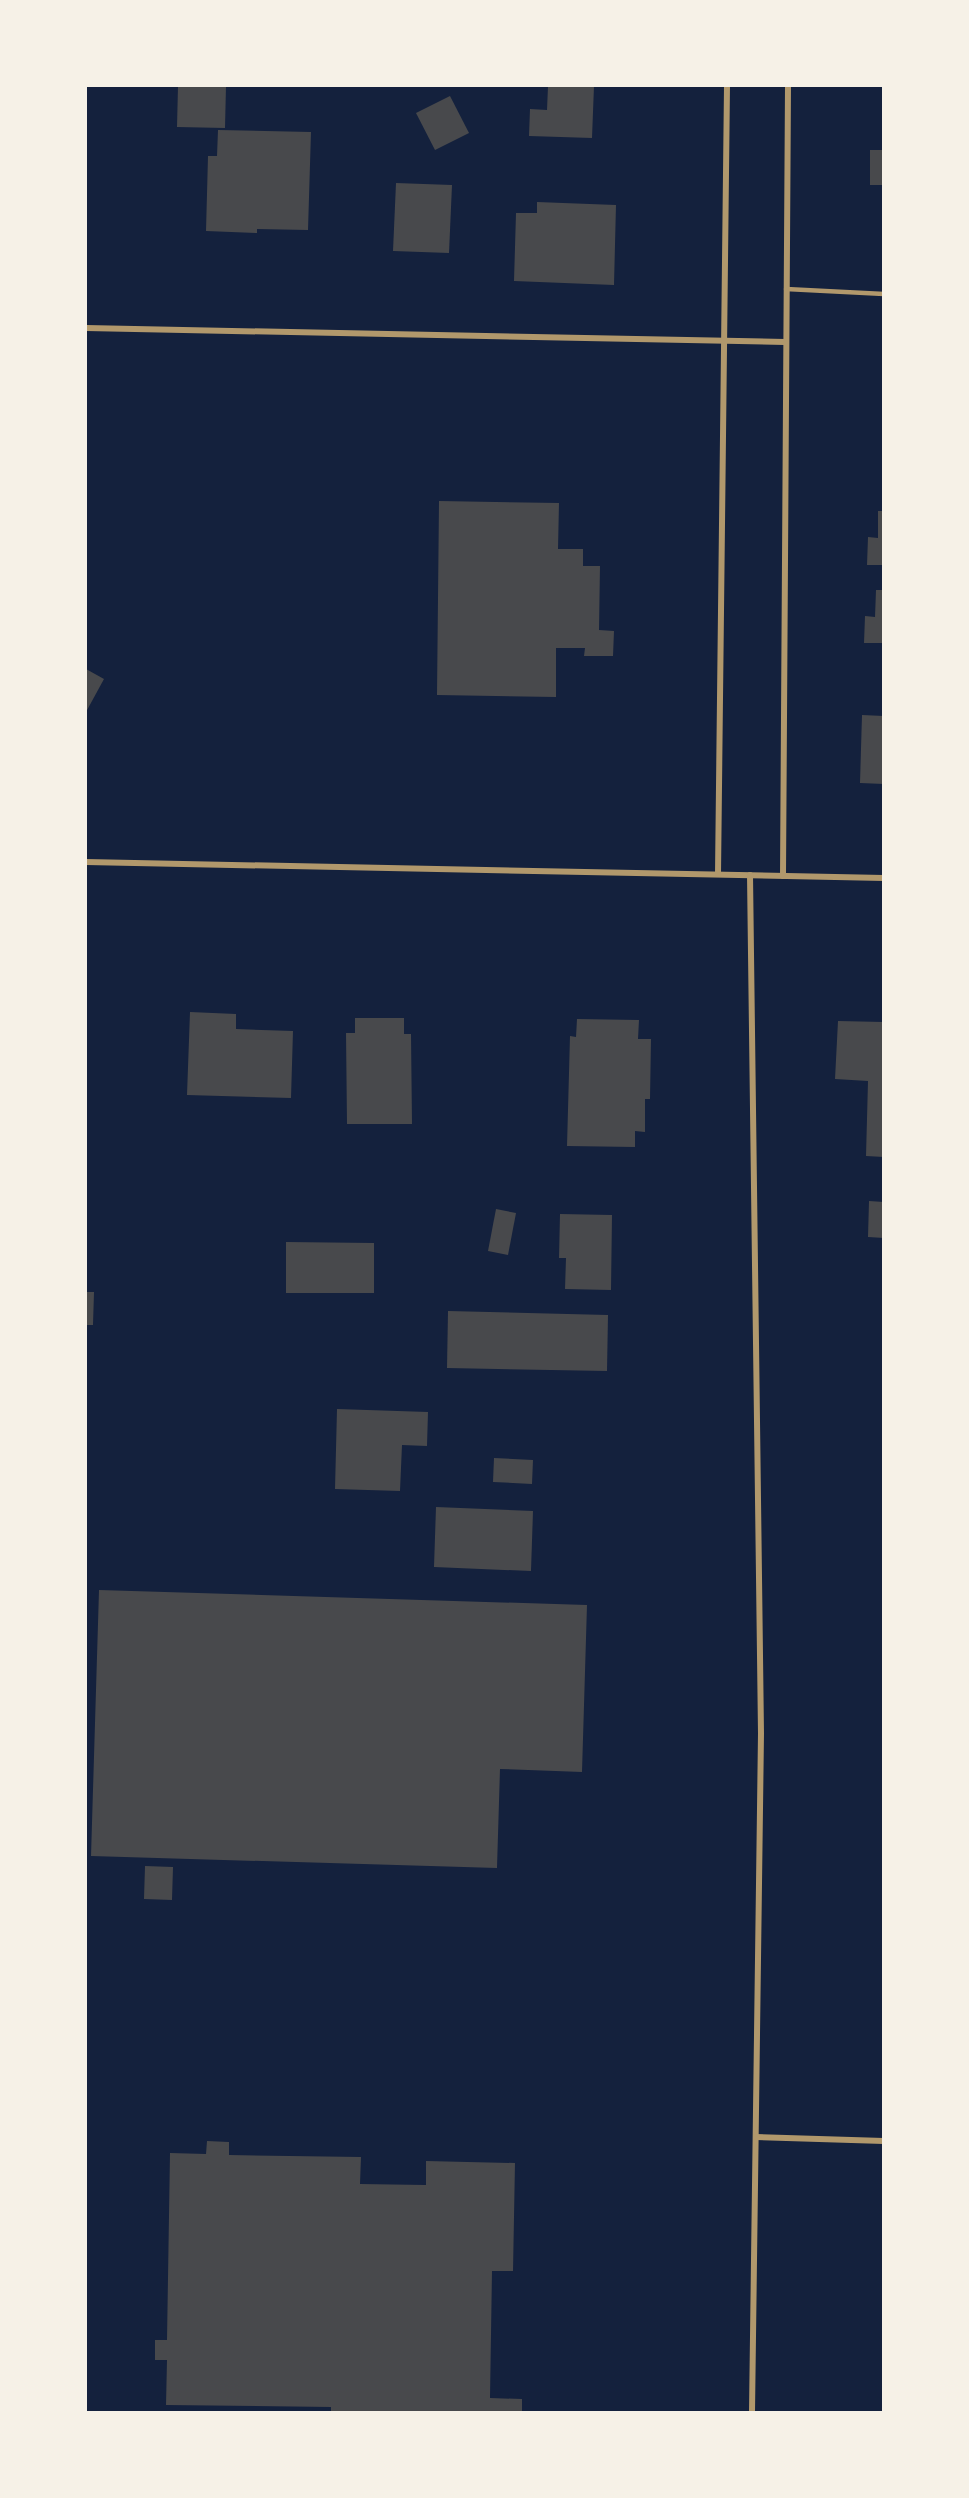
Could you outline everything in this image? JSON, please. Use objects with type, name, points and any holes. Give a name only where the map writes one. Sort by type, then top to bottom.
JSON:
[{"type":"street","points":[[718,874],[727,86]]},
{"type":"street","points":[[783,876],[788,86]]},
{"type":"street","points":[[86,328],[785,342]]},
{"type":"street","points":[[86,862],[884,878]]},
{"type":"street","points":[[750,875],[761,1733],[752,2412]]},
{"type":"street","points":[[756,2137],[884,2141]]},
{"type":"lane","points":[[786,289],[884,294]]},
{"type":"building","points":[[178,86],[226,86],[225,128],[177,127]]},
{"type":"building","points":[[548,86],[594,86],[592,138],[529,136],[530,109],[547,110]]},
{"type":"building","points":[[450,96],[469,133],[435,150],[416,113]]},
{"type":"building","points":[[218,130],[311,132],[308,230],[257,229],[257,233],[206,231],[208,156],[217,156]]},
{"type":"building","points":[[870,150],[884,150],[884,185],[870,185]]},
{"type":"building","points":[[396,183],[452,185],[449,253],[393,251]]},
{"type":"building","points":[[537,202],[616,205],[614,285],[514,281],[516,213],[537,213]]},
{"type":"building","points":[[439,501],[559,503],[558,549],[583,549],[583,566],[600,566],[599,630],[614,631],[613,656],[584,656],[585,648],[556,648],[556,697],[437,695]]},
{"type":"building","points":[[878,511],[884,511],[884,565],[867,565],[868,537],[878,538]]},
{"type":"building","points":[[876,590],[884,590],[884,643],[864,643],[865,616],[875,617]]},
{"type":"building","points":[[86,669],[104,679],[86,712]]},
{"type":"building","points":[[862,715],[884,716],[884,784],[860,783]]},
{"type":"building","points":[[190,1012],[236,1014],[236,1029],[293,1031],[291,1098],[187,1095]]},
{"type":"building","points":[[355,1018],[404,1018],[404,1034],[411,1034],[412,1124],[347,1124],[346,1033],[355,1033]]},
{"type":"building","points":[[577,1019],[639,1020],[638,1039],[651,1039],[650,1099],[645,1099],[645,1132],[635,1131],[635,1147],[567,1146],[570,1036],[576,1037]]},
{"type":"building","points":[[838,1021],[884,1022],[884,1157],[866,1156],[868,1081],[835,1079]]},
{"type":"building","points":[[869,1201],[884,1202],[884,1238],[868,1237]]},
{"type":"building","points":[[496,1209],[516,1213],[508,1255],[488,1251]]},
{"type":"building","points":[[560,1214],[612,1215],[611,1290],[565,1289],[566,1258],[559,1258]]},
{"type":"building","points":[[286,1242],[374,1243],[374,1293],[286,1293]]},
{"type":"building","points":[[86,1292],[94,1292],[93,1325],[86,1325]]},
{"type":"building","points":[[448,1311],[608,1315],[607,1371],[447,1368]]},
{"type":"building","points":[[337,1409],[428,1412],[427,1446],[402,1445],[400,1491],[335,1489]]},
{"type":"building","points":[[494,1458],[533,1460],[532,1484],[493,1482]]},
{"type":"building","points":[[436,1507],[533,1511],[531,1571],[434,1567]]},
{"type":"building","points":[[99,1590],[587,1605],[582,1772],[500,1769],[497,1868],[91,1856]]},
{"type":"building","points":[[145,1866],[173,1867],[172,1900],[144,1899]]},
{"type":"building","points":[[207,2141],[229,2142],[229,2155],[361,2157],[360,2184],[426,2185],[426,2161],[515,2163],[513,2271],[492,2271],[490,2398],[522,2399],[522,2412],[331,2412],[331,2407],[166,2405],[167,2360],[155,2360],[155,2340],[167,2340],[170,2153],[206,2154]]}]
